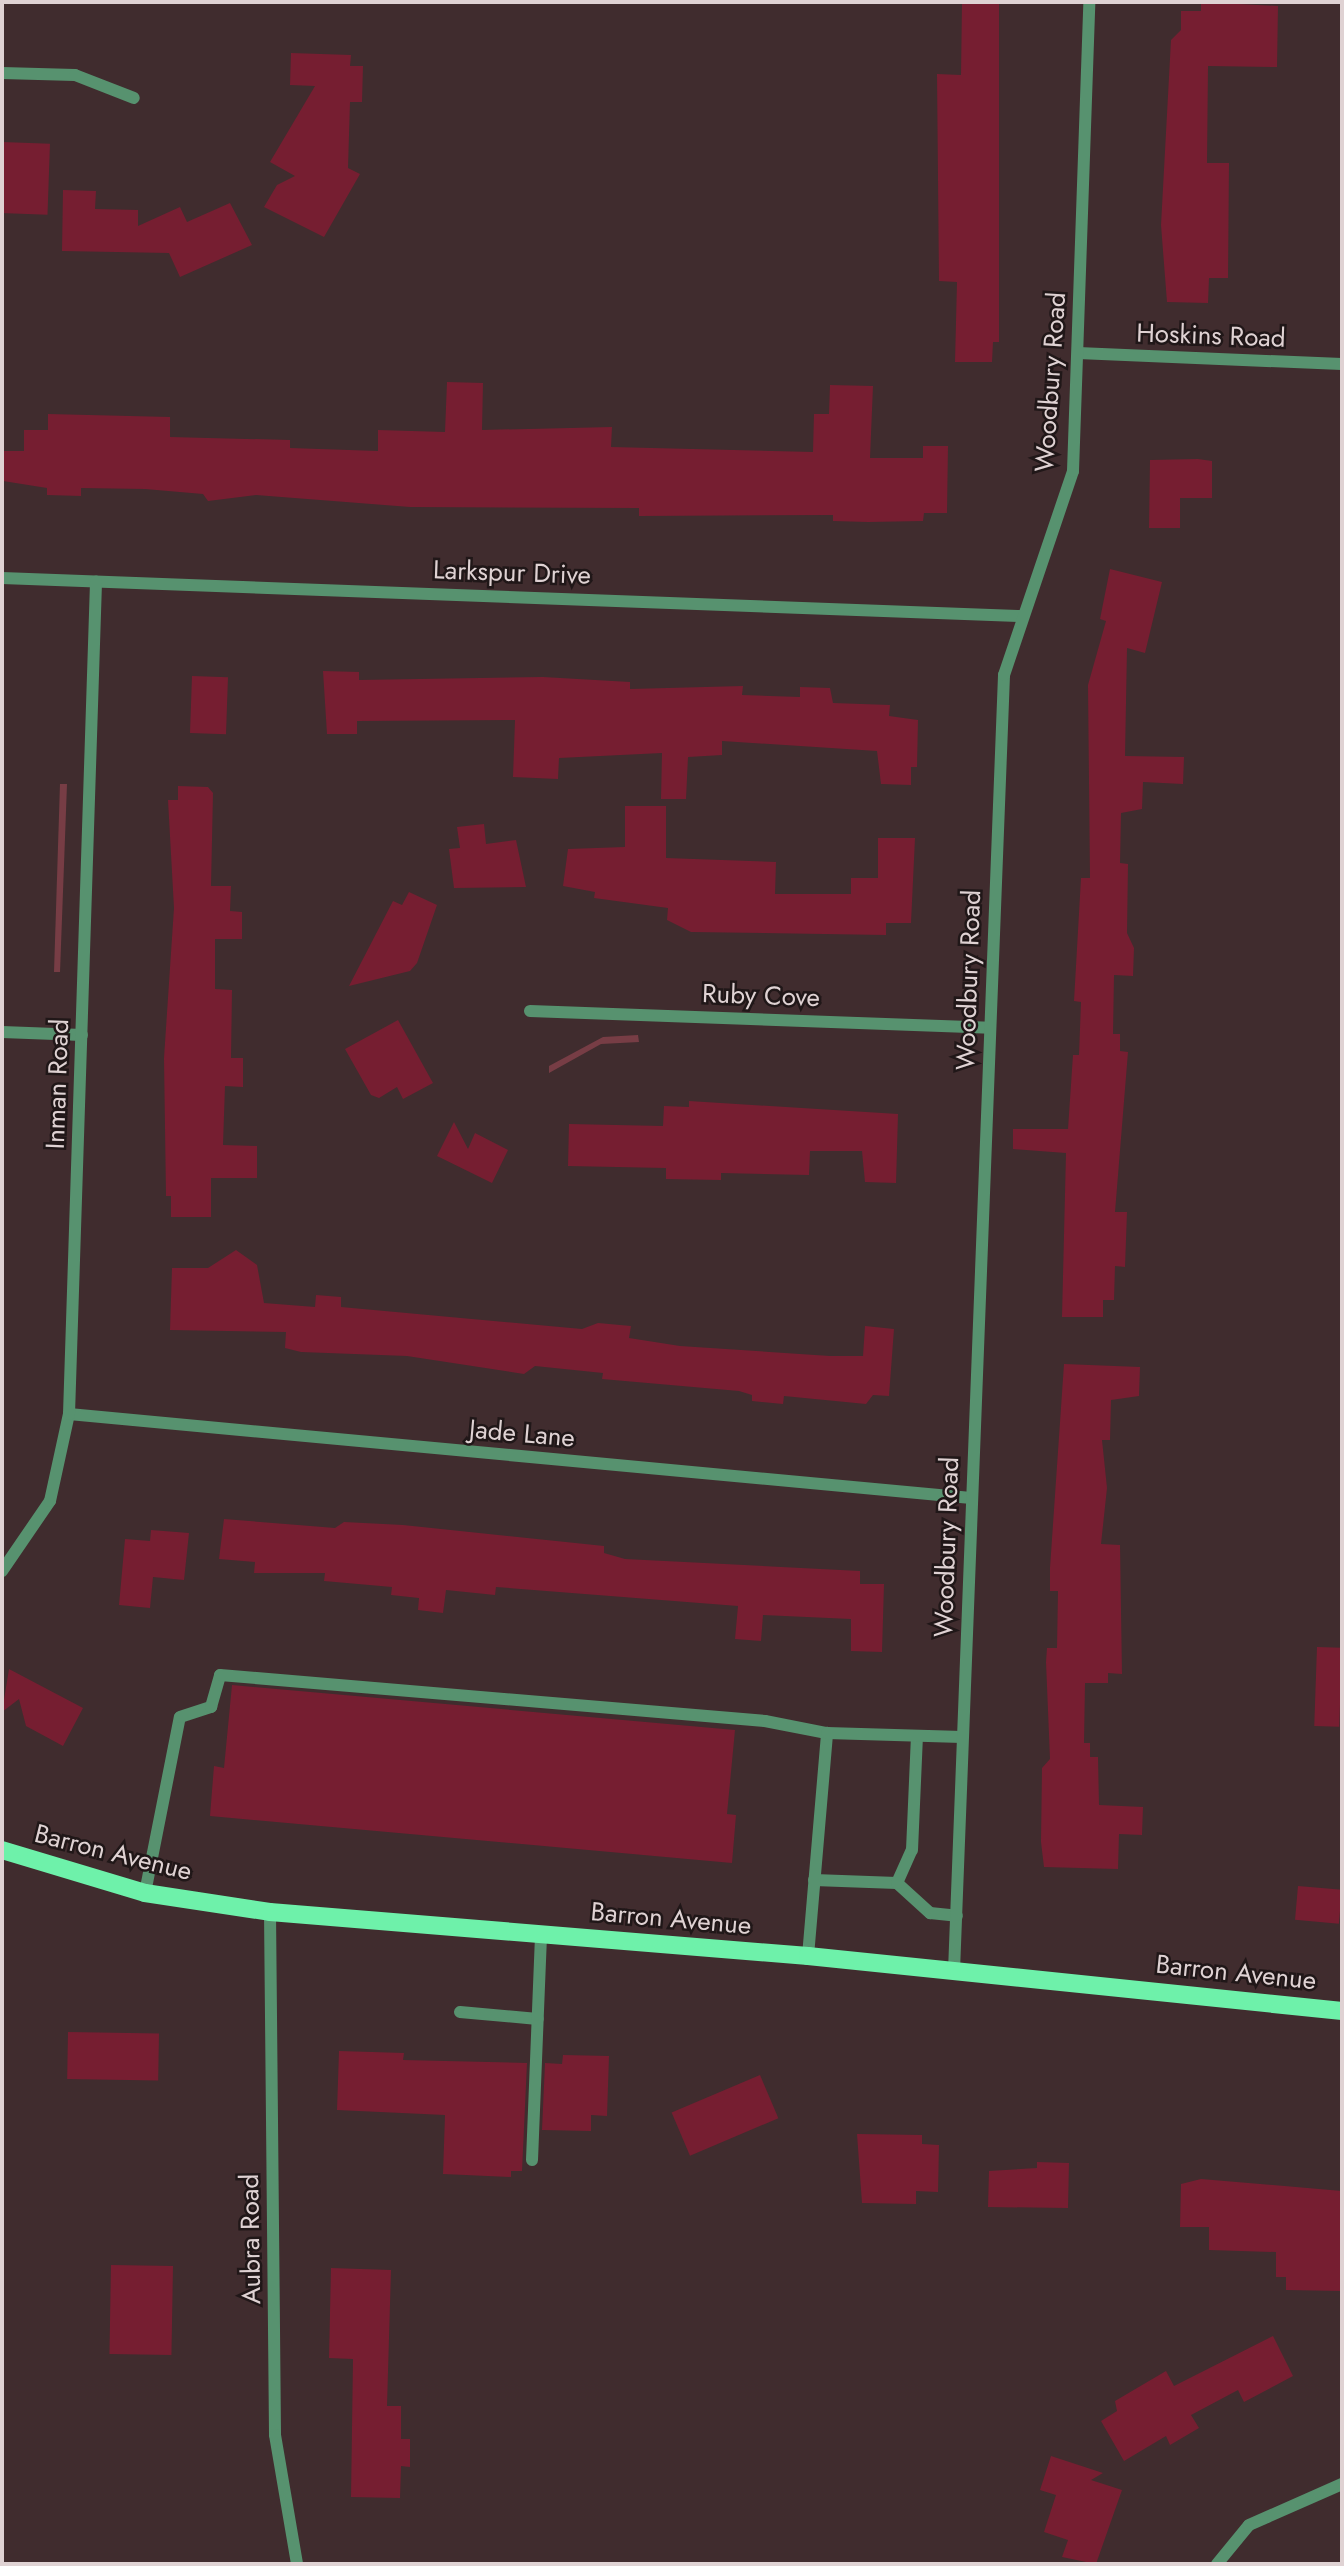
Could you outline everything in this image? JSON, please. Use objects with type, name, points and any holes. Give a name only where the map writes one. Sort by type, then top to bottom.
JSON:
[{"type":"main road","name":"Barron Avenue","points":[[2,1850],[145,1893],[270,1912],[808,1956],[1342,2011]]},
{"type":"street","name":"Woodbury Road","points":[[954,1971],[1004,675],[1021,616],[1073,471],[1089,2]]},
{"type":"street","points":[[2,73],[75,75],[134,99]]},
{"type":"street","name":"Hoskins Road","points":[[1077,353],[1342,364]]},
{"type":"street","name":"Larkspur Drive","points":[[2,578],[1021,616]]},
{"type":"street","name":"Inman Road","points":[[2,1571],[50,1501],[69,1414],[96,581]]},
{"type":"street","name":"Ruby Cove","points":[[530,1011],[990,1028]]},
{"type":"street","points":[[2,1032],[82,1035]]},
{"type":"street","name":"Jade Lane","points":[[69,1414],[971,1498]]},
{"type":"street","points":[[145,1893],[180,1717],[211,1707],[220,1675],[765,1721],[828,1733],[962,1737]]},
{"type":"street","points":[[808,1956],[828,1733]]},
{"type":"street","points":[[897,1883],[912,1850],[917,1736]]},
{"type":"street","points":[[814,1880],[897,1883],[930,1913],[957,1916]]},
{"type":"street","name":"Aubra Road","points":[[270,1912],[275,2435],[297,2564]]},
{"type":"street","points":[[532,2160],[541,1934]]},
{"type":"street","points":[[460,2012],[538,2019]]},
{"type":"street","points":[[1217,2564],[1249,2525],[1342,2484]]},
{"type":"shaded area","points":[[60,784],[67,784],[60,972],[54,972]]},
{"type":"shaded area","points":[[638,1035],[639,1042],[601,1044],[549,1073],[549,1066],[603,1037]]},
{"type":"building","points":[[962,2],[999,2],[999,342],[993,342],[992,362],[955,362],[957,282],[939,281],[937,74],[961,75]]},
{"type":"building","points":[[1201,2],[1278,6],[1277,67],[1208,66],[1207,163],[1229,163],[1228,278],[1209,278],[1208,303],[1167,302],[1161,225],[1171,40],[1181,30],[1181,11],[1201,11]]},
{"type":"building","points":[[291,53],[351,55],[350,66],[363,66],[362,102],[350,102],[348,168],[360,174],[324,237],[264,207],[277,185],[295,176],[270,162],[315,86],[290,85]]},
{"type":"building","points":[[2,142],[50,144],[47,215],[2,213]]},
{"type":"building","points":[[63,190],[96,191],[95,209],[138,210],[138,226],[180,207],[187,222],[230,203],[252,245],[180,277],[169,253],[62,251]]},
{"type":"building","points":[[447,382],[483,383],[482,430],[612,427],[611,447],[813,452],[814,414],[829,414],[830,385],[873,386],[870,458],[923,458],[923,446],[948,446],[947,513],[924,513],[923,521],[868,522],[833,521],[833,515],[639,516],[639,508],[410,507],[256,495],[208,501],[203,494],[145,489],[81,488],[81,496],[47,495],[47,488],[3,481],[4,451],[24,451],[24,430],[48,430],[48,414],[170,417],[170,437],[290,440],[290,448],[378,451],[378,430],[445,432]]},
{"type":"building","points":[[1150,460],[1212,461],[1212,498],[1180,498],[1180,528],[1149,528]]},
{"type":"building","points":[[1110,569],[1162,582],[1145,653],[1127,648],[1125,756],[1184,757],[1183,784],[1143,782],[1142,809],[1121,813],[1120,863],[1128,864],[1127,933],[1134,948],[1133,976],[1114,975],[1113,1034],[1120,1034],[1120,1051],[1128,1052],[1115,1212],[1127,1212],[1125,1267],[1115,1266],[1114,1300],[1103,1300],[1103,1317],[1062,1317],[1066,1153],[1013,1149],[1013,1129],[1068,1129],[1073,1055],[1079,1055],[1081,1002],[1074,1001],[1081,878],[1090,878],[1088,685],[1106,621],[1100,619]]},
{"type":"building","points":[[323,671],[359,672],[359,680],[543,677],[630,682],[630,689],[743,686],[742,695],[800,697],[800,687],[830,688],[833,703],[890,705],[889,716],[918,720],[917,767],[911,767],[911,785],[881,784],[877,751],[722,741],[722,755],[688,757],[686,799],[661,799],[662,753],[559,758],[558,779],[513,777],[515,720],[357,721],[357,734],[327,734]]},
{"type":"building","points":[[192,676],[228,677],[226,734],[190,733]]},
{"type":"building","points":[[178,786],[208,787],[213,793],[211,886],[231,886],[230,911],[242,912],[242,939],[215,939],[215,989],[232,990],[231,1058],[243,1058],[243,1087],[225,1086],[223,1145],[257,1146],[257,1178],[211,1178],[211,1217],[171,1217],[171,1196],[166,1196],[164,1058],[174,908],[168,800],[178,800]]},
{"type":"building","points":[[625,806],[666,806],[666,858],[776,862],[775,894],[851,894],[851,878],[878,878],[878,838],[915,838],[911,923],[886,923],[886,935],[691,932],[667,920],[668,908],[594,898],[595,892],[563,886],[568,849],[625,847]]},
{"type":"building","points":[[484,824],[486,844],[516,840],[526,887],[454,888],[449,849],[460,848],[457,827]]},
{"type":"building","points":[[409,892],[437,905],[417,963],[410,971],[349,986],[393,901],[402,905]]},
{"type":"building","points":[[398,1020],[433,1083],[403,1099],[397,1087],[379,1098],[371,1095],[345,1049]]},
{"type":"building","points":[[689,1101],[898,1114],[896,1183],[865,1182],[862,1151],[810,1151],[809,1175],[721,1173],[721,1180],[666,1179],[666,1168],[568,1166],[569,1124],[663,1126],[664,1106],[689,1107]]},
{"type":"building","points":[[454,1122],[468,1149],[475,1133],[508,1150],[492,1183],[437,1156]]},
{"type":"building","points":[[236,1250],[257,1265],[264,1303],[315,1307],[316,1295],[341,1297],[341,1307],[582,1329],[598,1323],[631,1326],[629,1338],[680,1346],[830,1356],[863,1356],[865,1326],[894,1329],[889,1396],[873,1395],[866,1404],[784,1396],[783,1404],[752,1401],[752,1395],[739,1391],[602,1379],[603,1373],[535,1366],[524,1374],[407,1356],[301,1352],[285,1348],[286,1332],[170,1330],[172,1268],[208,1268]]},
{"type":"building","points":[[1064,1364],[1140,1367],[1139,1396],[1111,1400],[1110,1440],[1102,1440],[1107,1488],[1101,1544],[1120,1545],[1122,1674],[1108,1673],[1108,1683],[1085,1683],[1084,1743],[1090,1743],[1090,1757],[1098,1757],[1099,1805],[1143,1807],[1142,1835],[1119,1834],[1118,1869],[1044,1867],[1041,1842],[1042,1768],[1050,1759],[1047,1648],[1057,1648],[1058,1591],[1050,1591],[1050,1568]]},
{"type":"building","points":[[224,1519],[335,1528],[344,1522],[403,1525],[604,1546],[604,1553],[625,1559],[860,1571],[860,1584],[884,1584],[882,1652],[851,1651],[851,1619],[763,1615],[761,1641],[735,1639],[738,1606],[496,1587],[495,1595],[446,1590],[443,1613],[418,1610],[419,1598],[391,1595],[392,1587],[324,1581],[325,1573],[254,1573],[255,1562],[219,1559]]},
{"type":"building","points":[[151,1530],[189,1533],[184,1580],[153,1577],[150,1608],[119,1605],[125,1539],[150,1541]]},
{"type":"building","points":[[1317,1647],[1342,1648],[1339,1727],[1314,1726]]},
{"type":"building","points":[[9,1669],[83,1708],[63,1746],[26,1726],[19,1699],[2,1712]]},
{"type":"building","points":[[232,1685],[735,1730],[727,1814],[736,1815],[732,1863],[210,1816],[214,1766],[224,1768]]},
{"type":"building","points":[[1298,1886],[1342,1890],[1339,1924],[1295,1920]]},
{"type":"building","points":[[68,2032],[159,2034],[158,2081],[67,2079]]},
{"type":"building","points":[[339,2051],[404,2053],[403,2060],[527,2063],[522,2171],[511,2171],[511,2177],[443,2174],[445,2115],[337,2110]]},
{"type":"building","points":[[563,2055],[609,2056],[607,2116],[591,2115],[591,2131],[542,2130],[545,2063],[562,2064]]},
{"type":"building","points":[[760,2075],[778,2118],[690,2156],[672,2113]]},
{"type":"building","points":[[857,2134],[922,2135],[922,2144],[939,2145],[938,2192],[916,2191],[916,2204],[862,2203]]},
{"type":"building","points":[[1037,2162],[1069,2163],[1068,2208],[988,2207],[989,2171],[1037,2168]]},
{"type":"building","points":[[1201,2179],[1342,2191],[1342,2291],[1286,2290],[1286,2277],[1276,2277],[1276,2252],[1209,2250],[1209,2227],[1180,2227],[1181,2184]]},
{"type":"building","points":[[111,2265],[173,2266],[171,2355],[109,2354]]},
{"type":"building","points":[[331,2268],[391,2270],[387,2406],[401,2406],[401,2439],[410,2439],[410,2467],[401,2466],[400,2498],[351,2497],[353,2359],[329,2358]]},
{"type":"building","points":[[1273,2336],[1293,2376],[1244,2402],[1238,2390],[1191,2415],[1199,2428],[1170,2445],[1166,2436],[1124,2461],[1101,2421],[1117,2411],[1115,2401],[1166,2371],[1174,2386]]},
{"type":"building","points":[[1051,2456],[1103,2473],[1091,2480],[1122,2490],[1096,2564],[1062,2557],[1068,2540],[1044,2532],[1056,2495],[1040,2490]]}]
